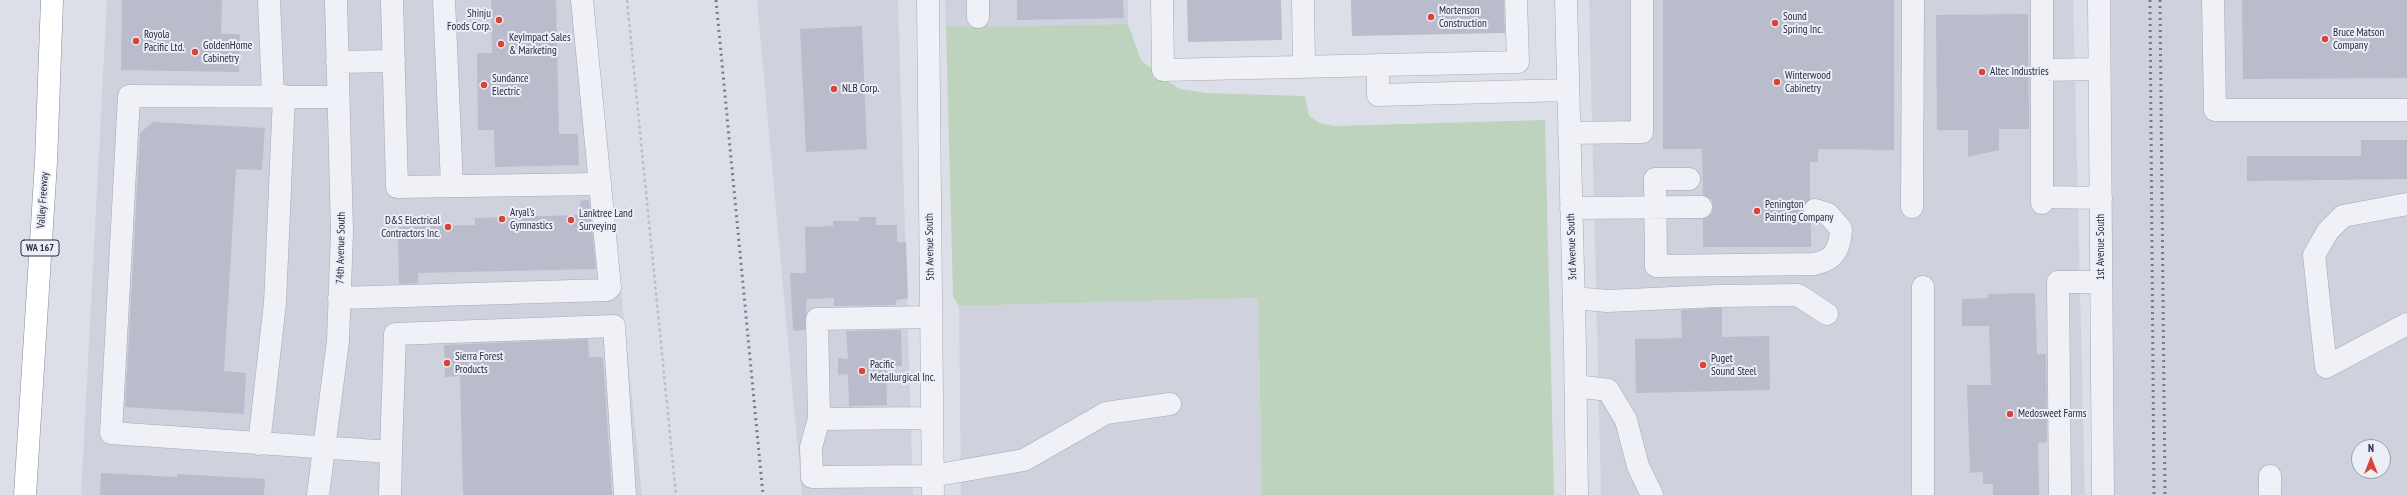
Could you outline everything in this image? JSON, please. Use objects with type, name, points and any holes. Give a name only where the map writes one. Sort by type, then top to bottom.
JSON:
[{"type":"highway","name":"Valley Freeway","points":[[25,495],[46,162],[52,0]]},
{"type":"street","points":[[259,444],[275,304],[278,95],[269,0]]},
{"type":"street","name":"74th Avenue South","points":[[318,495],[338,341],[340,298],[342,232],[336,0]]},
{"type":"street","points":[[392,0],[397,187],[600,184]]},
{"type":"street","points":[[444,0],[452,185]]},
{"type":"street","points":[[340,298],[607,290],[610,287],[582,0]]},
{"type":"street","name":"5th Avenue South","points":[[928,0],[932,486]]},
{"type":"street","points":[[1162,0],[1164,70],[1518,62]]},
{"type":"street","points":[[1303,0],[1304,66]]},
{"type":"street","points":[[1516,0],[1519,92]]},
{"type":"street","name":"3rd Avenue South","points":[[1566,0],[1576,386],[1577,495]]},
{"type":"street","points":[[1569,133],[1642,132],[1642,0]]},
{"type":"street","points":[[1912,207],[1913,0]]},
{"type":"street","points":[[2042,0],[2042,200],[2100,198]]},
{"type":"street","name":"1st Avenue South","points":[[2099,0],[2103,495]]},
{"type":"street","points":[[2214,0],[2216,110],[2407,110]]},
{"type":"street","points":[[337,62],[394,61]]},
{"type":"street","points":[[1378,65],[1378,95],[1568,90]]},
{"type":"street","points":[[2042,70],[2099,69]]},
{"type":"street","points":[[338,97],[278,95],[129,96],[111,433],[391,452]]},
{"type":"street","points":[[1689,179],[1655,179],[1656,266],[1814,264],[1825,262],[1836,253],[1840,244],[1841,229],[1828,214],[1815,210]]},
{"type":"street","points":[[2407,204],[2343,216],[2328,231],[2314,255],[2326,367],[2407,324]]},
{"type":"street","points":[[1571,208],[1701,207]]},
{"type":"street","points":[[2060,495],[2058,282],[2101,282]]},
{"type":"street","points":[[1922,287],[1923,495]]},
{"type":"street","points":[[1574,298],[1607,301],[1717,296],[1798,295],[1827,314]]},
{"type":"street","points":[[931,317],[818,319],[819,420],[811,447],[812,477],[932,486],[1024,460],[1106,413],[1170,404]]},
{"type":"street","points":[[390,495],[395,334],[614,326],[625,495]]},
{"type":"street","points":[[1576,386],[1608,390],[1626,420],[1638,466],[1652,495]]},
{"type":"street","points":[[819,420],[932,418]]},
{"type":"path","points":[[627,0],[676,495]]},
{"type":"shaded area","points":[[107,0],[591,0],[642,495],[81,495]]},
{"type":"shaded area","points":[[757,0],[898,0],[913,495],[802,495]]},
{"type":"shaded area","points":[[945,0],[1128,0],[1128,24],[946,27]]},
{"type":"shaded area","points":[[1589,0],[2073,0],[2085,495],[1601,495]]},
{"type":"shaded area","points":[[2111,0],[2407,0],[2407,495],[2112,495]]},
{"type":"shaded area","points":[[1258,298],[1262,495],[961,495],[959,306]]},
{"type":"green space","points":[[1128,24],[1141,60],[1161,77],[1180,89],[1206,93],[1305,96],[1309,116],[1320,123],[1334,126],[1545,120],[1554,495],[1262,495],[1258,298],[959,306],[953,296],[946,27]]},
{"type":"building","points":[[122,0],[222,0],[221,34],[240,34],[239,72],[121,70]]},
{"type":"building","points":[[491,0],[556,0],[559,134],[578,134],[579,165],[495,167],[494,130],[478,130],[477,53],[492,53]]},
{"type":"building","points":[[1017,0],[1123,0],[1124,18],[1017,20]]},
{"type":"building","points":[[1187,0],[1281,0],[1282,40],[1188,42]]},
{"type":"building","name":"Mortenson Construction","points":[[1351,0],[1504,0],[1505,33],[1352,36]]},
{"type":"building","points":[[1663,0],[1894,0],[1894,150],[1818,149],[1818,162],[1810,162],[1810,199],[1803,207],[1803,213],[1811,222],[1811,247],[1703,247],[1703,219],[1712,213],[1713,207],[1712,200],[1703,195],[1702,149],[1663,149]]},
{"type":"building","name":"Bruce Matson Company","points":[[2242,0],[2407,0],[2407,78],[2243,79]]},
{"type":"building","name":"Altec Industries","points":[[2028,14],[2029,129],[1999,129],[1999,150],[1968,157],[1968,130],[1937,130],[1936,15]]},
{"type":"building","name":"NLB Corp.","points":[[862,26],[867,149],[806,152],[800,29]]},
{"type":"building","points":[[153,122],[265,128],[262,170],[236,169],[224,371],[246,373],[244,414],[125,407],[140,133]]},
{"type":"building","points":[[2361,140],[2407,140],[2407,179],[2247,181],[2247,156],[2361,156]]},
{"type":"building","points":[[589,200],[596,269],[418,273],[418,283],[399,284],[398,227],[475,225],[475,218],[581,215],[580,201]]},
{"type":"building","points":[[859,217],[876,217],[876,225],[897,225],[897,242],[906,242],[908,298],[896,300],[896,305],[834,306],[834,298],[807,299],[805,330],[793,331],[790,273],[806,273],[805,227],[833,226],[833,221],[859,221]]},
{"type":"building","name":"Medosweet Farms","points":[[2035,293],[2037,354],[2046,354],[2047,442],[2038,443],[2039,495],[1993,495],[1993,484],[1983,484],[1983,472],[1970,473],[1967,385],[1991,385],[1989,326],[1962,326],[1962,299],[1988,298],[1988,294]]},
{"type":"building","name":"Puget Sound Steel","points":[[1722,308],[1722,337],[1769,336],[1770,390],[1636,393],[1635,339],[1682,338],[1681,310]]},
{"type":"building","name":"Pacific Metallurgical Inc.","points":[[901,330],[902,366],[886,367],[887,405],[849,406],[848,374],[838,375],[838,358],[848,359],[846,331]]},
{"type":"building","points":[[588,339],[589,357],[603,357],[612,495],[463,495],[460,376],[445,377],[444,345]]},
{"type":"building","points":[[101,473],[177,477],[177,474],[265,479],[264,495],[100,495]]},
{"type":"railway","points":[[716,0],[763,495]]},
{"type":"railway","points":[[2150,0],[2154,495]]},
{"type":"railway","points":[[2160,0],[2165,495]]},
{"type":"place","name":"Mortenson Construction","points":[[1431,17]]},
{"type":"place","name":"Shinju Foods Corp.","points":[[499,20]]},
{"type":"place","name":"Sound Spring Inc.","points":[[1775,23]]},
{"type":"place","name":"Bruce Matson Company","points":[[2325,39]]},
{"type":"place","name":"Royola Pacific Ltd.","points":[[136,41]]},
{"type":"place","name":"KeyImpact Sales & Marketing","points":[[501,44]]},
{"type":"place","name":"GoldenHome Cabinetry","points":[[195,52]]},
{"type":"place","name":"Altec Industries","points":[[1982,72]]},
{"type":"place","name":"Winterwood Cabinetry","points":[[1777,82]]},
{"type":"place","name":"Sundance Electric","points":[[484,85]]},
{"type":"place","name":"NLB Corp.","points":[[834,89]]},
{"type":"place","name":"Penington Painting Company","points":[[1757,211]]},
{"type":"place","name":"Aryal's Gymnastics","points":[[502,219]]},
{"type":"place","name":"Lanktree Land Surveying","points":[[571,220]]},
{"type":"place","name":"D&S Electrical Contractors Inc.","points":[[448,227]]},
{"type":"place","name":"Sierra Forest Products","points":[[447,363]]},
{"type":"place","name":"Puget Sound Steel","points":[[1703,365]]},
{"type":"place","name":"Pacific Metallurgical Inc.","points":[[862,371]]},
{"type":"place","name":"Medosweet Farms","points":[[2010,414]]}]
